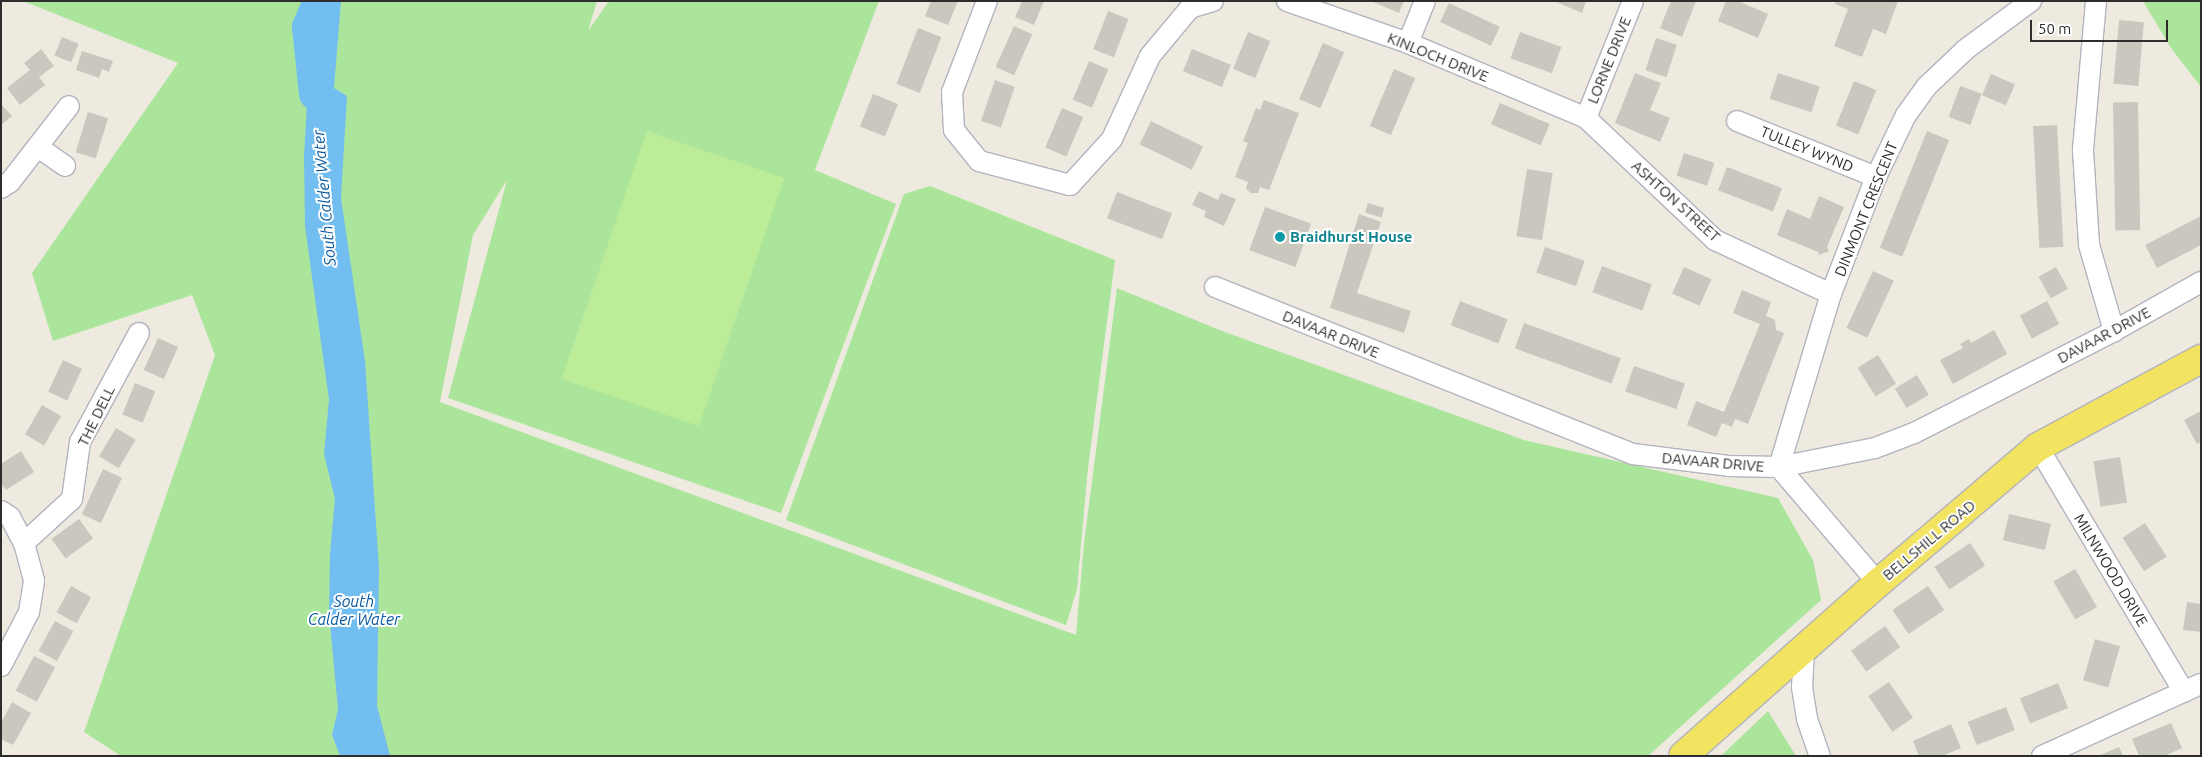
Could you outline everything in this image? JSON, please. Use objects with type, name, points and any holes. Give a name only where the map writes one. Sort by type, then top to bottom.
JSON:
[{"type":"main road","name":"BELLSHILL ROAD","points":[[1683,756],[1731,711],[1804,650],[1878,583],[2038,447],[2201,359]]},
{"type":"street","points":[[987,1],[952,92],[954,130],[979,161],[1070,185],[1112,139],[1150,56],[1190,8],[1205,2]]},
{"type":"street","name":"KINLOCH DRIVE","points":[[1287,1],[1408,44],[1586,118]]},
{"type":"street","points":[[1408,44],[1425,1]]},
{"type":"street","name":"LORNE DRIVE","points":[[1586,118],[1633,1]]},
{"type":"street","name":"DINMONT CRESCENT","points":[[1779,468],[1831,294],[1876,177],[1906,115],[1926,87],[1966,49],[2031,1]]},
{"type":"street","points":[[2096,1],[2083,152],[2089,245],[2114,331]]},
{"type":"street","points":[[1,188],[10,182],[68,106]]},
{"type":"street","name":"ASHTON STREET","points":[[1586,118],[1715,240],[1831,294]]},
{"type":"street","name":"TULLEY WYND","points":[[1737,121],[1876,177]]},
{"type":"street","points":[[38,147],[65,166]]},
{"type":"street","name":"DAVAAR DRIVE","points":[[1215,287],[1633,454],[1730,466],[1779,468],[1875,448],[1914,432],[2114,331],[2201,282]]},
{"type":"street","name":"THE DELL","points":[[24,543],[72,499],[80,442],[139,333]]},
{"type":"street","name":"MILNWOOD DRIVE","points":[[2038,447],[2192,688]]},
{"type":"street","points":[[1779,468],[1878,583]]},
{"type":"street","points":[[1,511],[10,518],[24,543],[34,580],[29,612],[1,666]]},
{"type":"street","points":[[1804,650],[1802,687],[1807,719],[1820,756]]},
{"type":"street","points":[[2042,756],[2192,688]]},
{"type":"green space","points":[[23,1],[597,1],[588,31],[609,1],[879,1],[815,170],[896,204],[781,513],[448,398],[507,180],[473,235],[440,402],[1076,635],[1084,543],[1117,288],[1222,331],[1524,440],[1778,498],[1813,560],[1821,600],[1648,756],[121,756],[84,732],[215,355],[192,295],[53,341],[32,273],[178,63]]},
{"type":"green space","points":[[2143,1],[2201,1],[2201,87],[2171,48]]},
{"type":"green space","points":[[647,131],[784,178],[699,426],[562,379]]},
{"type":"green space","points":[[930,186],[1115,260],[1088,468],[1077,589],[1066,625],[786,520],[904,194]]},
{"type":"green space","points":[[1768,711],[1796,756],[1721,756]]},
{"type":"water","name":"South Calder Water","points":[[313,1],[341,1],[334,88],[347,96],[341,198],[365,361],[379,568],[377,706],[390,756],[340,756],[332,735],[338,709],[329,613],[330,553],[335,499],[324,454],[329,400],[305,226],[304,156]]},
{"type":"building","points":[[931,1],[958,1],[948,25],[925,16]]},
{"type":"building","points":[[1022,1],[1044,1],[1034,25],[1015,17]]},
{"type":"building","points":[[1371,1],[1404,1],[1399,13]]},
{"type":"building","points":[[1554,1],[1586,1],[1582,13]]},
{"type":"building","points":[[1671,1],[1696,1],[1682,37],[1660,28]]},
{"type":"building","points":[[1726,1],[1738,1],[1768,14],[1758,38],[1718,21]]},
{"type":"building","points":[[1836,1],[1898,1],[1886,34],[1873,29],[1862,57],[1834,46],[1848,9],[1835,4]]},
{"type":"building","points":[[1449,3],[1500,27],[1491,46],[1440,22]]},
{"type":"building","points":[[1108,11],[1129,19],[1114,57],[1093,49]]},
{"type":"building","points":[[2119,20],[2144,22],[2138,86],[2113,84]]},
{"type":"building","points":[[1014,26],[1032,34],[1014,75],[996,67]]},
{"type":"building","points":[[918,28],[941,37],[920,93],[896,84]]},
{"type":"building","points":[[1248,32],[1270,41],[1255,78],[1233,69]]},
{"type":"building","points":[[1520,32],[1561,47],[1552,73],[1510,58]]},
{"type":"building","points":[[62,37],[79,44],[71,62],[55,56]]},
{"type":"building","points":[[1656,38],[1677,45],[1666,77],[1645,70]]},
{"type":"building","points":[[1323,43],[1344,52],[1320,108],[1299,99]]},
{"type":"building","points":[[41,49],[54,66],[39,77],[45,85],[20,105],[7,88],[30,70],[24,63]]},
{"type":"building","points":[[1192,49],[1231,65],[1222,87],[1183,71]]},
{"type":"building","points":[[82,51],[113,61],[109,72],[102,69],[99,78],[76,70]]},
{"type":"building","points":[[1089,61],[1108,69],[1092,108],[1073,100]]},
{"type":"building","points":[[1394,69],[1415,78],[1391,135],[1370,126]]},
{"type":"building","points":[[1635,73],[1661,83],[1650,110],[1670,118],[1660,142],[1615,123]]},
{"type":"building","points":[[1778,73],[1820,87],[1812,112],[1770,99]]},
{"type":"building","points":[[1991,74],[2015,84],[2006,105],[1982,95]]},
{"type":"building","points":[[995,80],[1015,87],[1001,127],[981,121]]},
{"type":"building","points":[[1854,81],[1876,90],[1858,134],[1836,126]]},
{"type":"building","points":[[1960,86],[1982,94],[1970,125],[1949,117]]},
{"type":"building","points":[[873,94],[898,104],[885,137],[860,126]]},
{"type":"building","points":[[1264,100],[1299,113],[1269,190],[1260,187],[1258,193],[1251,193],[1246,189],[1248,182],[1235,177],[1248,143],[1243,141],[1256,108],[1260,110]]},
{"type":"building","points":[[2113,102],[2138,102],[2140,230],[2115,230]]},
{"type":"building","points":[[1500,103],[1550,124],[1541,145],[1491,124]]},
{"type":"building","points":[[1,104],[12,116],[1,125]]},
{"type":"building","points":[[1062,108],[1083,117],[1066,157],[1045,148]]},
{"type":"building","points":[[88,112],[108,118],[96,158],[76,152]]},
{"type":"building","points":[[1151,121],[1203,146],[1192,170],[1140,144]]},
{"type":"building","points":[[2057,125],[2063,247],[2039,248],[2033,126]]},
{"type":"building","points":[[1927,131],[1949,140],[1902,257],[1880,248]]},
{"type":"building","points":[[1684,153],[1714,163],[1707,186],[1677,176]]},
{"type":"building","points":[[1727,167],[1782,188],[1773,211],[1718,190]]},
{"type":"building","points":[[1527,169],[1553,173],[1542,240],[1516,236]]},
{"type":"building","points":[[1199,191],[1218,200],[1221,193],[1236,199],[1224,226],[1204,217],[1206,211],[1192,205]]},
{"type":"building","points":[[1117,192],[1172,213],[1162,239],[1107,218]]},
{"type":"building","points":[[1819,196],[1844,207],[1827,247],[1829,251],[1819,255],[1818,252],[1777,235],[1787,209],[1810,219]]},
{"type":"building","points":[[1368,203],[1384,208],[1381,218],[1365,213]]},
{"type":"building","name":"Braidhurst House","points":[[1265,207],[1311,224],[1295,267],[1249,250]]},
{"type":"building","points":[[1359,214],[1381,222],[1357,293],[1411,311],[1404,333],[1330,308]]},
{"type":"building","points":[[2201,216],[2201,245],[2157,268],[2145,245]]},
{"type":"building","points":[[1545,247],[1585,261],[1576,286],[1536,273]]},
{"type":"building","points":[[1602,266],[1652,284],[1642,310],[1592,292]]},
{"type":"building","points":[[1684,267],[1711,279],[1700,306],[1672,293]]},
{"type":"building","points":[[2056,267],[2068,289],[2051,299],[2039,277]]},
{"type":"building","points":[[1873,271],[1894,281],[1867,338],[1846,328]]},
{"type":"building","points":[[1742,290],[1771,302],[1766,316],[1775,320],[1776,330],[1784,333],[1748,424],[1735,419],[1732,427],[1722,423],[1716,437],[1687,425],[1696,401],[1724,412],[1760,324],[1733,313]]},
{"type":"building","points":[[1460,301],[1508,319],[1498,344],[1451,325]]},
{"type":"building","points":[[2047,301],[2059,324],[2032,339],[2020,316]]},
{"type":"building","points":[[1524,323],[1621,358],[1612,384],[1515,348]]},
{"type":"building","points":[[1994,330],[2007,354],[1953,384],[1940,360],[1963,348],[1960,344],[1969,339],[1971,343]]},
{"type":"building","points":[[158,338],[178,347],[164,379],[144,370]]},
{"type":"building","points":[[1878,355],[1896,384],[1876,397],[1858,368]]},
{"type":"building","points":[[63,360],[82,369],[67,401],[48,392]]},
{"type":"building","points":[[1634,366],[1685,384],[1676,409],[1625,392]]},
{"type":"building","points":[[1917,375],[1929,395],[1907,408],[1895,388]]},
{"type":"building","points":[[135,383],[155,391],[143,423],[122,415]]},
{"type":"building","points":[[42,405],[61,416],[44,445],[25,434]]},
{"type":"building","points":[[2201,411],[2201,442],[2197,444],[2184,420]]},
{"type":"building","points":[[116,428],[136,440],[119,468],[99,456]]},
{"type":"building","points":[[21,451],[34,472],[6,490],[1,483],[1,464]]},
{"type":"building","points":[[2120,457],[2127,502],[2101,507],[2093,461]]},
{"type":"building","points":[[103,469],[122,478],[101,523],[82,514]]},
{"type":"building","points":[[2009,514],[2051,524],[2045,550],[2003,540]]},
{"type":"building","points":[[79,519],[93,538],[66,558],[51,539]]},
{"type":"building","points":[[2145,523],[2167,557],[2144,571],[2122,538]]},
{"type":"building","points":[[1970,543],[1985,565],[1949,589],[1934,567]]},
{"type":"building","points":[[2075,569],[2097,607],[2075,620],[2053,582]]},
{"type":"building","points":[[71,586],[91,597],[77,623],[56,612]]},
{"type":"building","points":[[1928,586],[1944,610],[1909,634],[1892,610]]},
{"type":"building","points":[[2187,602],[2201,604],[2201,632],[2183,630]]},
{"type":"building","points":[[55,621],[73,631],[57,661],[39,651]]},
{"type":"building","points":[[1885,626],[1900,647],[1866,672],[1851,651]]},
{"type":"building","points":[[2095,639],[2120,646],[2108,688],[2083,680]]},
{"type":"building","points":[[34,656],[55,667],[37,702],[16,690]]},
{"type":"building","points":[[1889,682],[1913,718],[1892,732],[1868,696]]},
{"type":"building","points":[[2058,683],[2068,708],[2030,723],[2020,698]]},
{"type":"building","points":[[12,702],[31,713],[13,745],[1,739],[1,723]]},
{"type":"building","points":[[2006,707],[2015,730],[1977,745],[1968,722]]},
{"type":"building","points":[[2171,723],[2182,748],[2165,756],[2139,756],[2132,739]]},
{"type":"building","points":[[1951,724],[1961,748],[1942,756],[1919,756],[1913,741]]},
{"type":"building","points":[[2119,747],[2123,756],[2098,756]]},
{"type":"waterway","name":"South Calder Water","points":[[315,94],[308,27],[319,1]]},
{"type":"place","name":"Braidhurst House","points":[[1280,237]]}]
